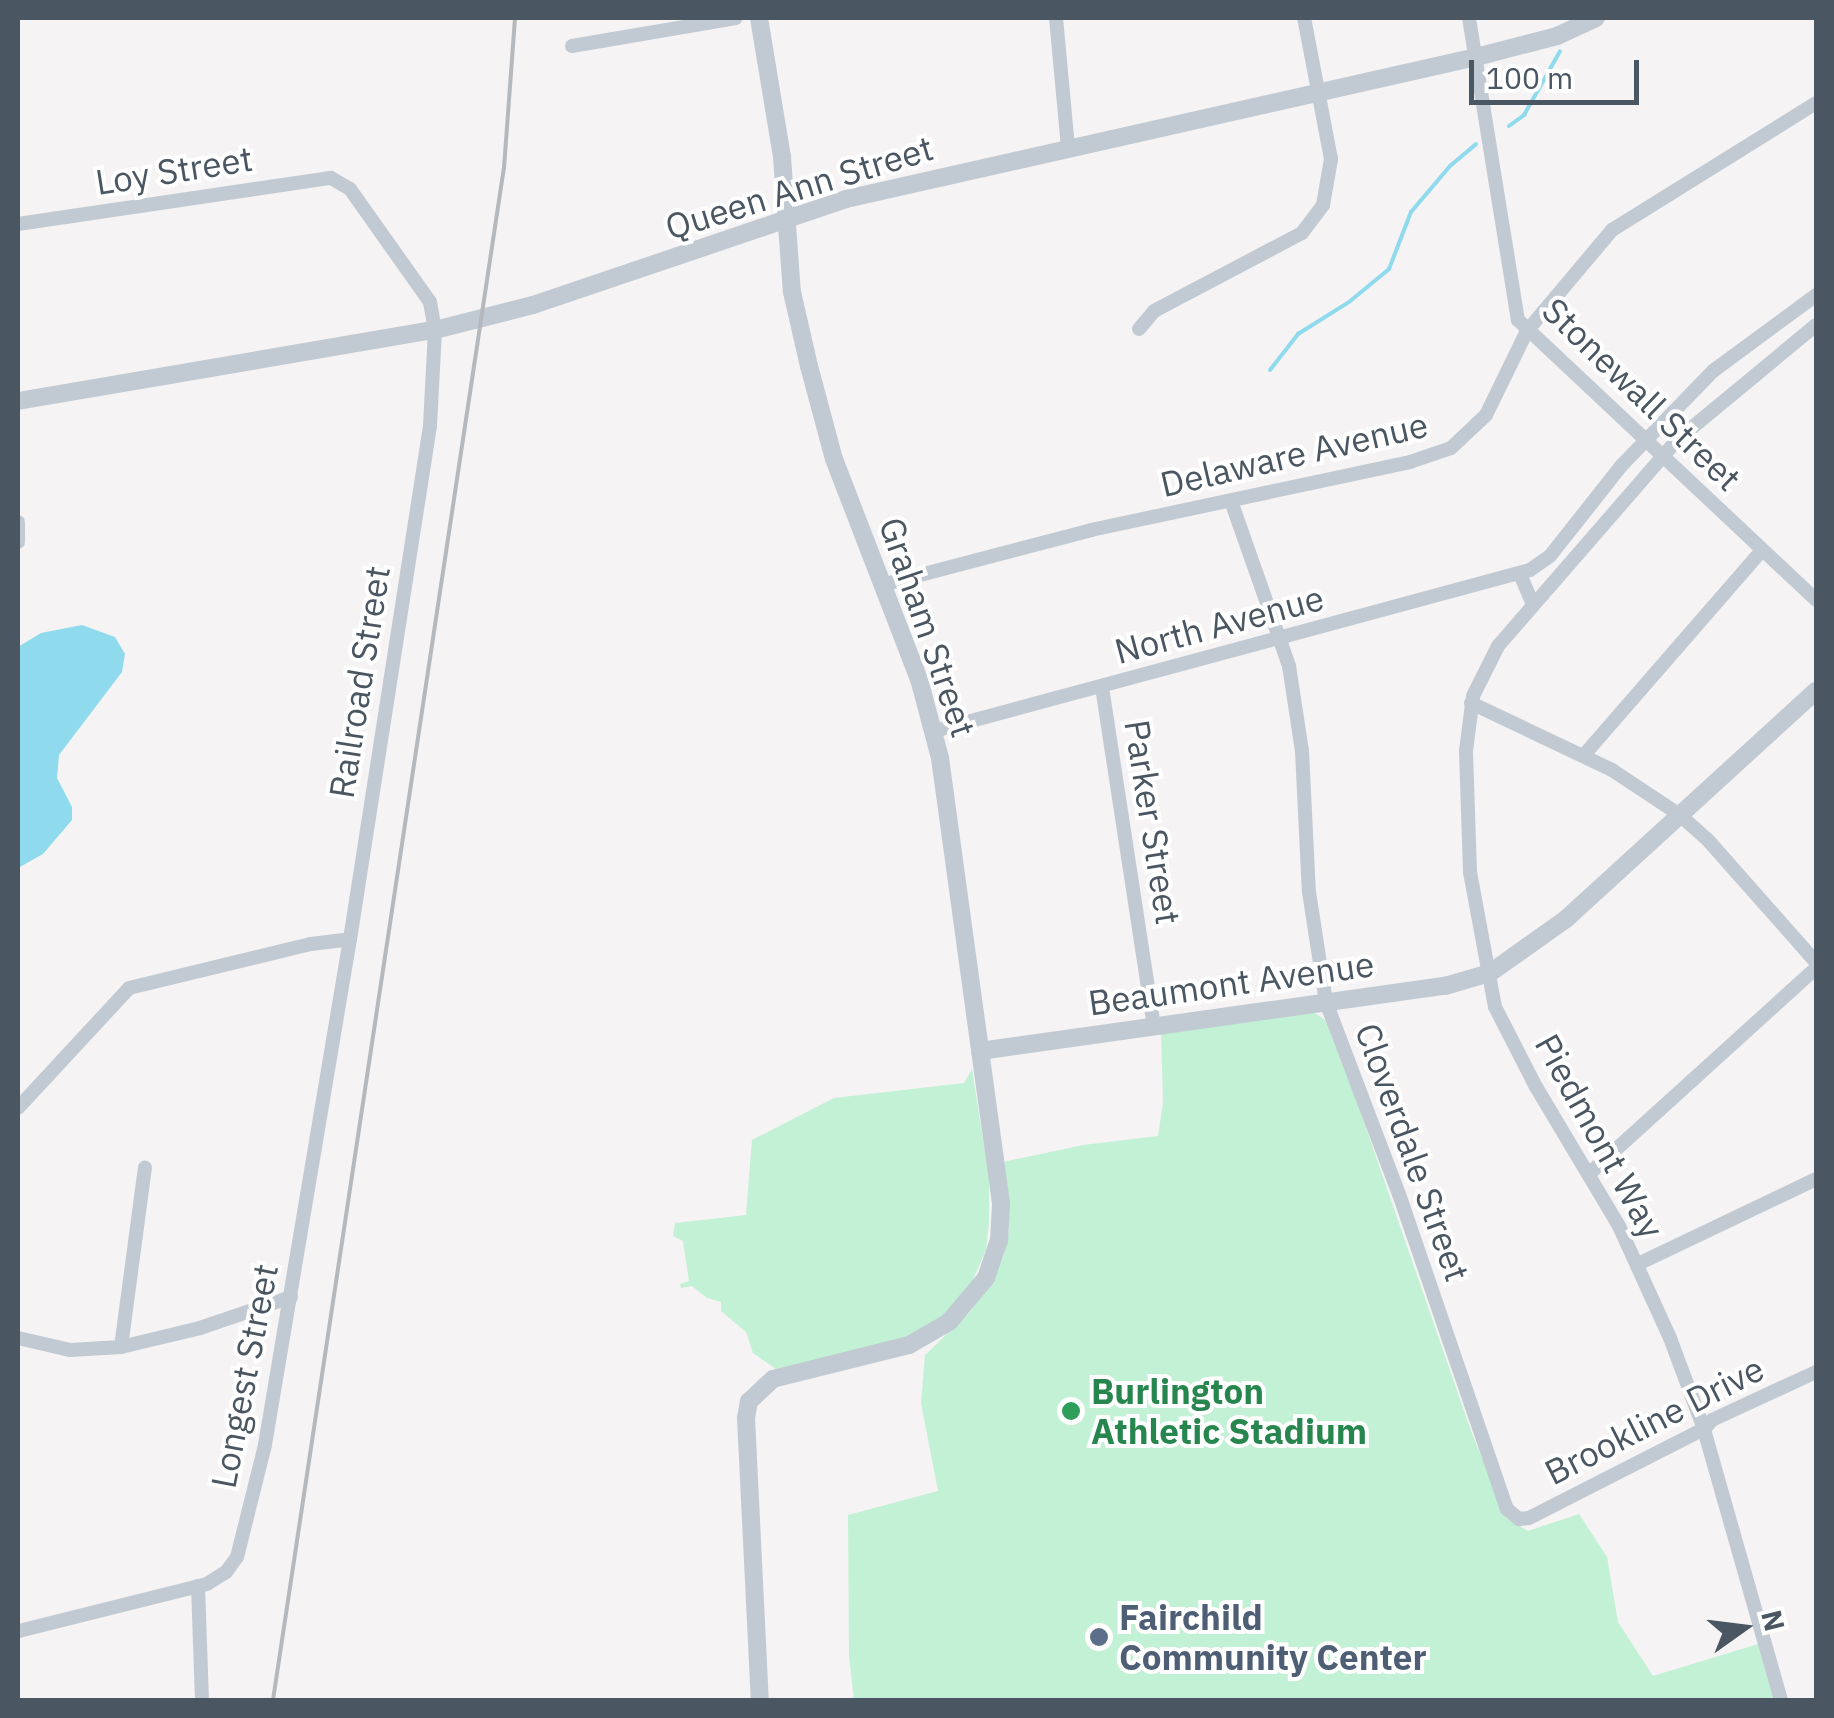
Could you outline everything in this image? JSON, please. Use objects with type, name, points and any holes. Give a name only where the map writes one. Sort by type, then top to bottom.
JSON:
[{"type":"street","points":[[572,46],[736,18]]},
{"type":"street","name":"Graham Street","points":[[758,18],[782,157],[792,292],[816,394],[834,458],[934,732],[1001,1204],[999,1240],[974,1296],[950,1322],[909,1345],[780,1376],[758,1388],[749,1401],[746,1418],[760,1700]]},
{"type":"street","points":[[1056,18],[1068,147]]},
{"type":"street","points":[[1139,329],[1154,311],[1260,259],[1310,225],[1323,205],[1331,171],[1304,18]]},
{"type":"street","name":"Stonewall Street","points":[[1470,18],[1513,309],[1527,331],[1816,600]]},
{"type":"street","name":"Queen Ann Street","points":[[18,401],[435,330],[533,305],[846,199],[1476,56],[1558,36],[1596,18]]},
{"type":"street","name":"Delaware Avenue","points":[[882,585],[1074,534],[1410,462],[1452,448],[1486,415],[1527,331],[1612,230],[1816,103]]},
{"type":"street","name":"Loy Street","points":[[18,224],[324,178],[340,180],[430,302],[435,330]]},
{"type":"street","points":[[1533,604],[1520,574],[1550,556],[1646,439],[1714,371],[1816,295]]},
{"type":"street","name":"Piedmont Way","points":[[1781,1700],[1704,1430],[1638,1264],[1590,1172],[1500,1019],[1466,841],[1466,751],[1471,704],[1489,659],[1533,604],[1662,456],[1712,408],[1816,325]]},
{"type":"street","name":"Railroad Street","points":[[333,1042],[430,426],[435,330]]},
{"type":"street","name":"Cloverdale Street","points":[[1231,501],[1282,637],[1300,726],[1309,892],[1326,1002],[1399,1194],[1507,1510],[1519,1519]]},
{"type":"street","points":[[18,522],[18,541]]},
{"type":"street","points":[[1584,755],[1762,550]]},
{"type":"street","name":"North Avenue","points":[[934,732],[1520,574]]},
{"type":"street","name":"Parker Street","points":[[1102,687],[1154,1025]]},
{"type":"street","name":"Beaumont Avenue","points":[[980,1052],[1445,986],[1490,973],[1566,919],[1816,691]]},
{"type":"street","points":[[1471,704],[1584,755],[1680,815],[1816,965],[1590,1172]]},
{"type":"street","points":[[18,1108],[129,988],[292,948],[350,939]]},
{"type":"street","name":"Longest Street","points":[[198,1586],[219,1578],[237,1557],[265,1445],[333,1042]]},
{"type":"street","points":[[120,1347],[145,1168]]},
{"type":"street","points":[[1638,1264],[1816,1179]]},
{"type":"street","points":[[18,1338],[70,1350],[120,1347],[200,1328],[291,1297]]},
{"type":"street","name":"Brookline Drive","points":[[1519,1519],[1529,1518],[1704,1430],[1712,1420],[1816,1372]]},
{"type":"street","points":[[18,1631],[198,1586],[202,1700]]},
{"type":"green space","points":[[1309,1009],[1325,1020],[1357,1102],[1471,1431],[1506,1518],[1528,1531],[1579,1514],[1607,1557],[1618,1622],[1653,1676],[1758,1644],[1774,1700],[854,1700],[849,1657],[848,1515],[938,1491],[921,1403],[925,1355],[971,1311],[1003,1258],[1009,1231],[1003,1162],[1083,1145],[1158,1136],[1163,1103],[1161,1032]]},
{"type":"green space","points":[[972,1069],[989,1178],[989,1222],[986,1250],[967,1293],[950,1311],[899,1342],[776,1369],[753,1353],[746,1332],[721,1311],[721,1302],[707,1298],[692,1286],[681,1288],[680,1284],[689,1281],[683,1241],[673,1236],[675,1223],[746,1215],[752,1140],[834,1098],[964,1083]]},
{"type":"water","points":[[82,625],[115,637],[125,654],[122,672],[59,755],[57,778],[72,807],[72,820],[43,854],[18,868],[18,647],[41,633]]},
{"type":"waterway","points":[[1509,126],[1524,115],[1560,51]]},
{"type":"waterway","points":[[1270,370],[1298,334],[1349,302],[1389,269],[1411,212],[1450,166],[1476,144]]},
{"type":"railway","points":[[273,1700],[504,168],[515,18]]},
{"type":"place","name":"Burlington Athletic Stadium","points":[[1071,1411]]},
{"type":"place","name":"Fairchild Community Center","points":[[1099,1637]]}]
